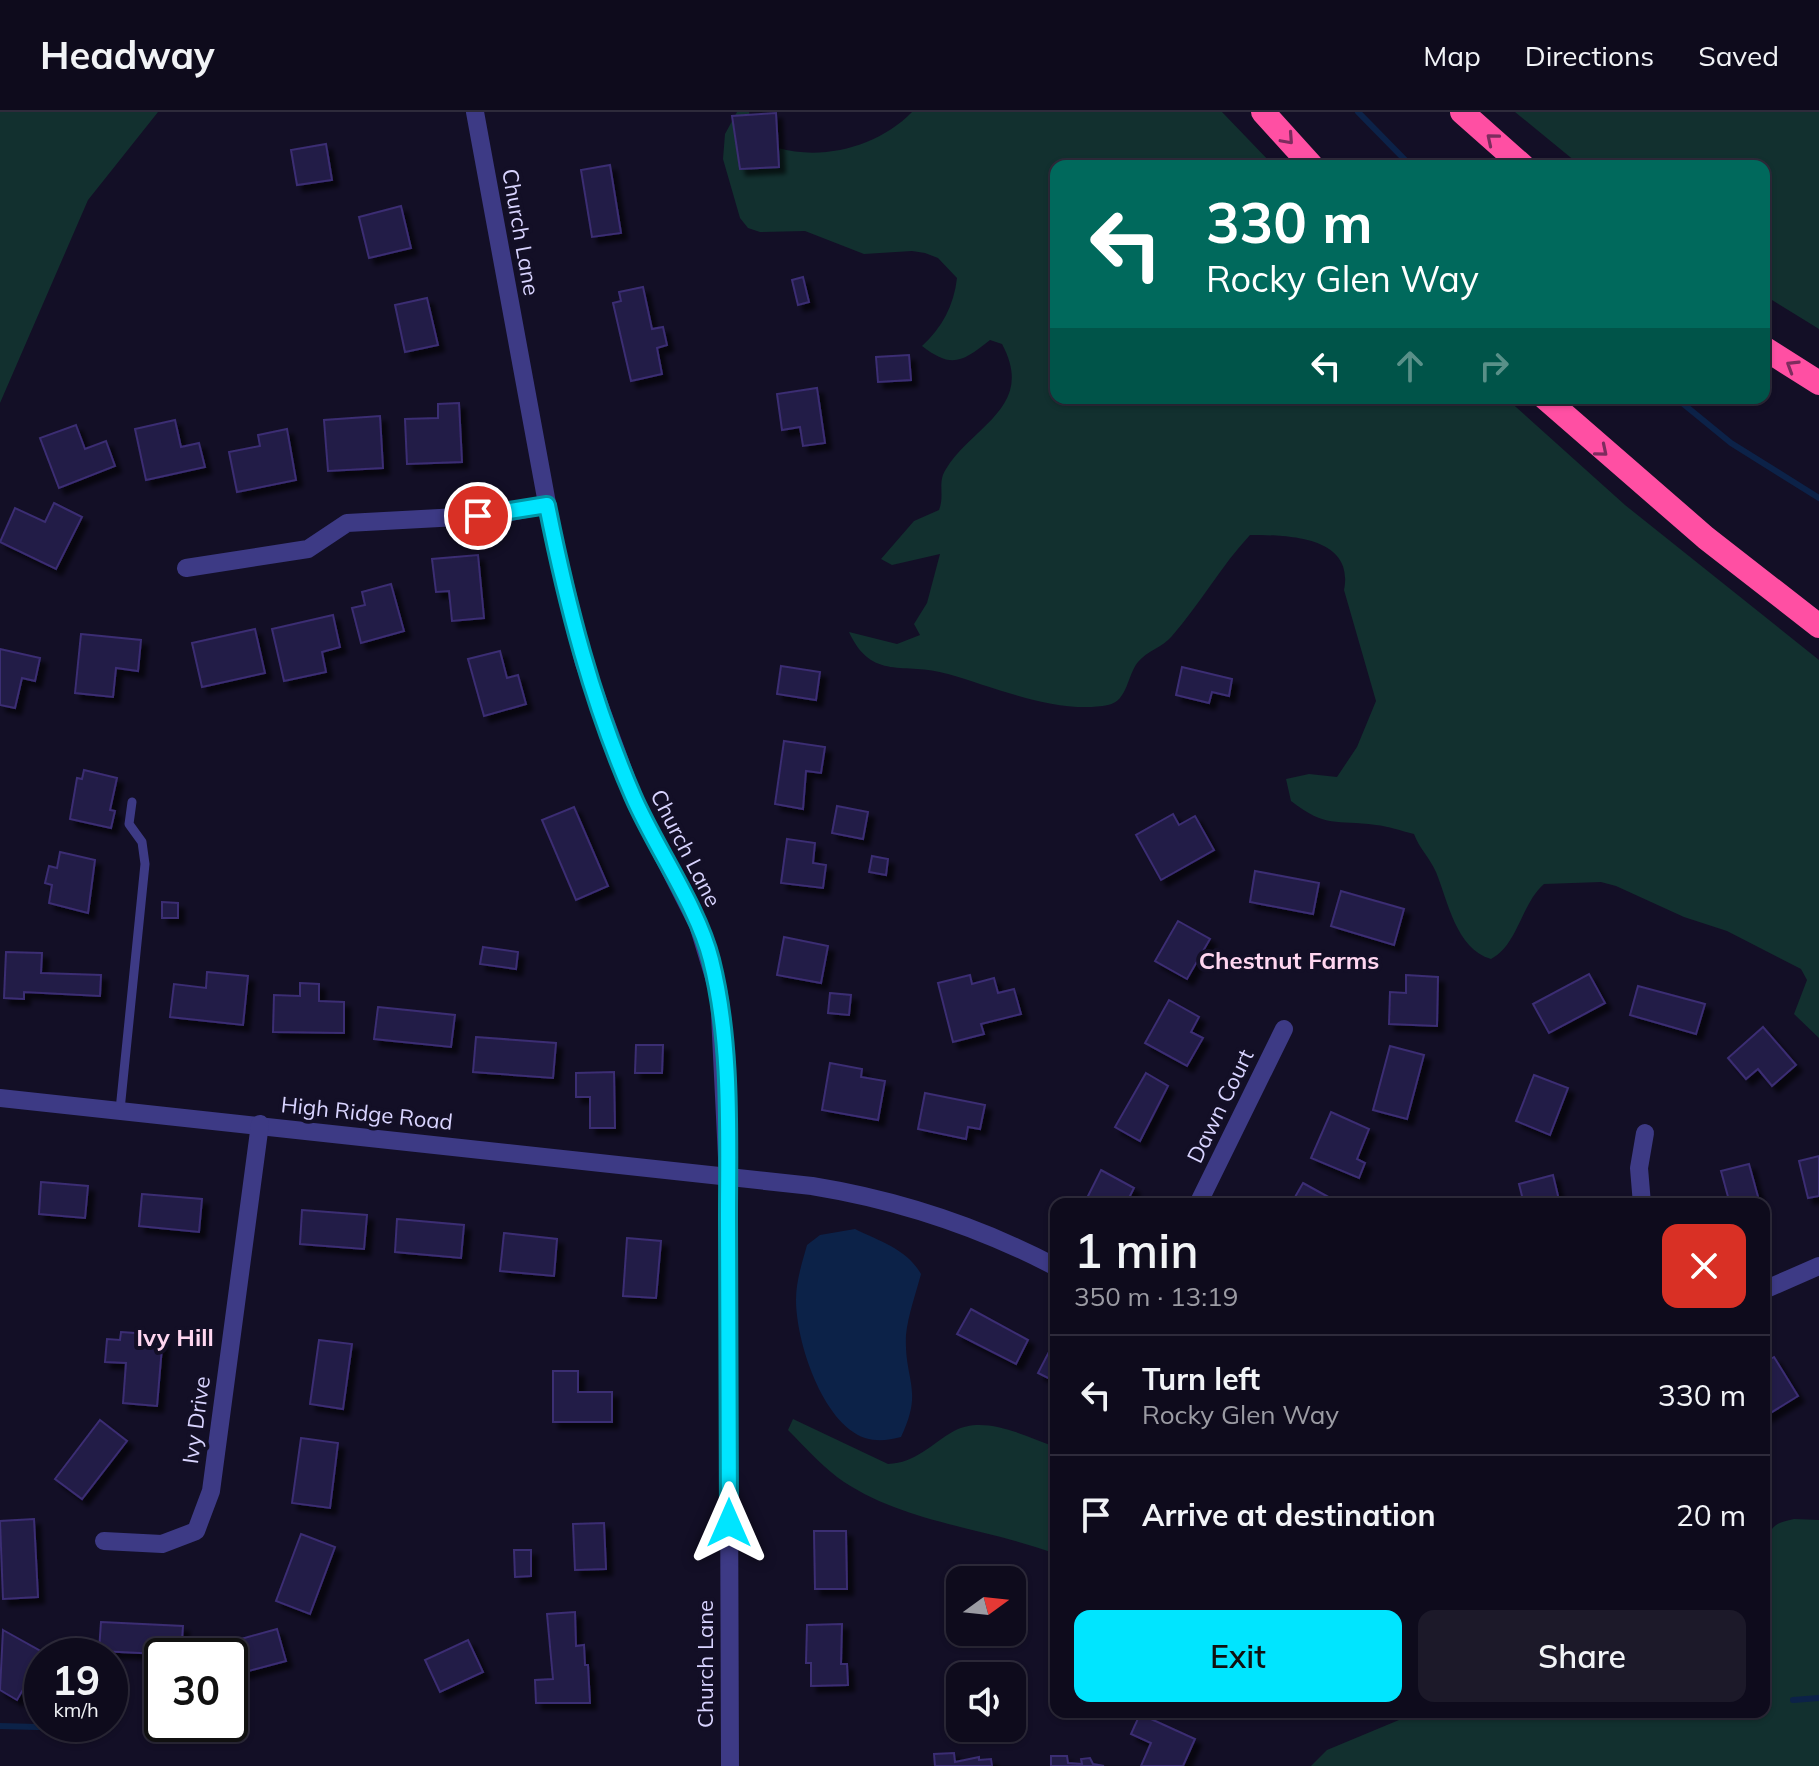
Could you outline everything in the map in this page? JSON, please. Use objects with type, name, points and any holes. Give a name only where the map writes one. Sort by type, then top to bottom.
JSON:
[{"type":"highway","points":[[1263,112],[1307,160]]},
{"type":"highway","points":[[1462,112],[1516,160]]},
{"type":"highway","points":[[1770,352],[1819,383]]},
{"type":"highway","points":[[1552,404],[1695,528],[1819,626]]},
{"type":"street","name":"Church Lane","points":[[475,112],[547,505],[584,663],[611,743],[659,852],[710,954],[719,994],[724,1045],[728,1178],[730,1766]]},
{"type":"street","points":[[186,568],[308,549],[347,523],[495,515],[547,505]]},
{"type":"street","name":"Dawn Court","points":[[1201,1198],[1284,1029]]},
{"type":"street","name":"High Ridge Road","points":[[0,1098],[260,1124],[873,1196],[984,1232],[1050,1264]]},
{"type":"street","name":"Ivy Drive","points":[[104,1541],[144,1546],[162,1544],[196,1531],[203,1516],[213,1475],[260,1124]]},
{"type":"street","points":[[1642,1198],[1639,1168],[1645,1133]]},
{"type":"street","points":[[1770,1287],[1819,1266]]},
{"type":"lane","points":[[120,1110],[145,864],[142,842],[129,824],[132,802]]},
{"type":"green space","points":[[0,112],[158,112],[88,200],[0,403]]},
{"type":"green space","points":[[737,112],[749,112],[755,134],[763,142],[796,152],[814,153],[850,148],[867,142],[899,124],[912,112],[1222,112],[1268,160],[1050,160],[1050,404],[1513,404],[1625,505],[1819,660],[1819,1038],[1794,1014],[1807,980],[1801,969],[1727,931],[1684,917],[1601,882],[1544,884],[1536,892],[1514,934],[1500,953],[1491,959],[1479,954],[1461,935],[1436,872],[1414,834],[1381,826],[1323,819],[1291,801],[1286,779],[1309,774],[1337,777],[1357,747],[1376,701],[1344,590],[1345,572],[1339,559],[1329,549],[1315,542],[1282,536],[1250,535],[1172,636],[1138,662],[1120,698],[1108,705],[1089,707],[1048,703],[948,674],[891,667],[868,658],[849,632],[897,644],[920,635],[914,624],[927,603],[940,554],[892,565],[881,559],[914,521],[939,510],[943,474],[1006,400],[1011,384],[1010,366],[1002,344],[990,340],[957,360],[941,358],[922,346],[946,315],[957,278],[938,258],[912,251],[864,254],[805,231],[760,232],[748,228],[740,218],[723,159],[725,134]]},
{"type":"green space","points":[[1515,112],[1819,112],[1819,329],[1770,299],[1770,160],[1574,160]]},
{"type":"green space","points":[[793,1419],[888,1464],[915,1457],[966,1426],[992,1426],[1050,1445],[1050,1552],[888,1505],[830,1472],[788,1430]]},
{"type":"green space","points":[[1819,1520],[1819,1766],[1311,1766],[1327,1750],[1400,1718],[1770,1718],[1770,1534],[1782,1522]]},
{"type":"water","points":[[855,1229],[900,1252],[921,1274],[906,1335],[911,1407],[901,1437],[892,1439],[865,1438],[836,1416],[814,1379],[797,1317],[797,1286],[807,1245],[820,1235]]},
{"type":"building","points":[[776,113],[779,167],[740,169],[732,116]]},
{"type":"building","points":[[326,144],[332,180],[297,185],[291,150]]},
{"type":"building","points":[[610,165],[621,233],[592,237],[581,170]]},
{"type":"building","points":[[401,206],[411,248],[369,258],[359,217]]},
{"type":"building","points":[[803,277],[809,302],[798,305],[792,280]]},
{"type":"building","points":[[643,287],[652,329],[663,327],[667,345],[657,348],[662,374],[631,381],[613,303],[621,301],[619,292]]},
{"type":"building","points":[[427,298],[438,345],[405,352],[395,305]]},
{"type":"building","points":[[909,355],[911,380],[878,382],[876,357]]},
{"type":"building","points":[[817,388],[825,443],[803,446],[800,427],[782,430],[777,394]]},
{"type":"building","points":[[459,403],[462,462],[407,464],[405,419],[438,418],[438,404]]},
{"type":"building","points":[[380,416],[383,468],[328,471],[324,420]]},
{"type":"building","points":[[175,420],[181,447],[199,443],[205,467],[146,480],[135,429]]},
{"type":"building","points":[[76,425],[85,449],[106,441],[115,466],[59,488],[40,438]]},
{"type":"building","points":[[287,429],[296,480],[237,492],[229,452],[260,446],[258,435]]},
{"type":"building","points":[[54,503],[82,517],[56,569],[0,542],[15,508],[45,522]]},
{"type":"building","points":[[478,555],[484,618],[452,621],[449,591],[436,592],[432,559]]},
{"type":"building","points":[[391,584],[404,631],[361,643],[352,608],[365,605],[362,592]]},
{"type":"building","points":[[333,615],[340,647],[322,652],[326,672],[284,681],[272,629]]},
{"type":"building","points":[[255,629],[265,673],[202,687],[192,643]]},
{"type":"building","points":[[81,634],[141,640],[138,671],[116,668],[113,697],[75,693]]},
{"type":"building","points":[[0,649],[40,658],[35,681],[22,678],[15,708],[0,705]]},
{"type":"building","points":[[500,651],[507,678],[518,675],[526,704],[484,716],[468,659]]},
{"type":"building","points":[[781,666],[820,672],[816,700],[777,694]]},
{"type":"building","points":[[1182,667],[1232,679],[1229,696],[1212,692],[1209,703],[1176,695]]},
{"type":"building","points":[[784,741],[825,747],[821,773],[806,771],[803,809],[775,804]]},
{"type":"building","points":[[84,770],[117,778],[110,810],[115,811],[111,828],[70,819],[77,778],[82,779]]},
{"type":"building","points":[[837,806],[868,812],[863,839],[832,833]]},
{"type":"building","points":[[574,807],[608,886],[576,900],[542,820]]},
{"type":"building","points":[[1173,814],[1179,825],[1195,816],[1214,850],[1161,880],[1136,835]]},
{"type":"building","points":[[787,839],[815,843],[813,863],[826,865],[823,888],[781,883]]},
{"type":"building","points":[[60,852],[95,860],[88,913],[49,903],[52,885],[45,883],[49,866],[57,868]]},
{"type":"building","points":[[872,856],[888,859],[886,875],[869,872]]},
{"type":"building","points":[[1255,871],[1319,883],[1313,914],[1250,902]]},
{"type":"building","points":[[1341,891],[1404,909],[1394,945],[1331,926]]},
{"type":"building","points":[[162,902],[178,903],[178,918],[162,918]]},
{"type":"building","points":[[1178,921],[1210,939],[1187,979],[1155,961]]},
{"type":"building","points":[[784,937],[828,946],[821,983],[777,975]]},
{"type":"building","points":[[483,947],[518,952],[516,969],[480,964]]},
{"type":"building","points":[[6,952],[42,953],[41,973],[101,975],[100,996],[24,992],[24,999],[4,998]]},
{"type":"building","points":[[207,972],[248,976],[243,1025],[170,1017],[174,984],[206,988]]},
{"type":"building","points":[[1589,974],[1605,1003],[1549,1033],[1533,1004]]},
{"type":"building","points":[[970,975],[972,984],[994,978],[998,993],[1014,989],[1021,1014],[981,1024],[984,1034],[953,1042],[938,983]]},
{"type":"building","points":[[1406,975],[1438,977],[1437,1026],[1389,1024],[1390,992],[1406,993]]},
{"type":"building","points":[[300,983],[319,984],[319,1001],[344,1002],[344,1033],[273,1032],[274,995],[300,996]]},
{"type":"building","points":[[1638,986],[1705,1004],[1696,1034],[1630,1015]]},
{"type":"building","points":[[830,993],[851,995],[849,1015],[828,1013]]},
{"type":"building","points":[[1169,1000],[1199,1017],[1191,1032],[1203,1038],[1187,1066],[1145,1043]]},
{"type":"building","points":[[378,1007],[455,1015],[451,1047],[374,1039]]},
{"type":"building","points":[[1763,1027],[1796,1065],[1772,1086],[1758,1069],[1746,1079],[1728,1058]]},
{"type":"building","points":[[476,1037],[556,1043],[553,1078],[473,1072]]},
{"type":"building","points":[[636,1045],[663,1045],[662,1073],[635,1073]]},
{"type":"building","points":[[1390,1046],[1424,1055],[1407,1119],[1373,1110]]},
{"type":"building","points":[[830,1063],[862,1069],[861,1077],[885,1081],[878,1120],[822,1110]]},
{"type":"building","points":[[614,1072],[615,1128],[590,1128],[590,1097],[576,1097],[576,1073]]},
{"type":"building","points":[[1146,1073],[1168,1086],[1140,1141],[1115,1127]]},
{"type":"building","points":[[1534,1075],[1568,1088],[1550,1135],[1516,1121]]},
{"type":"building","points":[[925,1093],[985,1105],[980,1129],[968,1127],[966,1139],[918,1129]]},
{"type":"building","points":[[1331,1112],[1369,1129],[1357,1159],[1365,1163],[1359,1178],[1311,1158]]},
{"type":"building","points":[[1819,1156],[1819,1196],[1808,1198],[1799,1161]]},
{"type":"building","points":[[1749,1164],[1758,1198],[1728,1198],[1721,1171]]},
{"type":"building","points":[[1101,1170],[1134,1188],[1129,1198],[1087,1198]]},
{"type":"building","points":[[1553,1175],[1559,1198],[1522,1198],[1519,1184]]},
{"type":"building","points":[[41,1182],[88,1186],[85,1218],[39,1214]]},
{"type":"building","points":[[1303,1183],[1330,1198],[1294,1198]]},
{"type":"building","points":[[142,1194],[202,1199],[199,1232],[139,1226]]},
{"type":"building","points":[[302,1210],[367,1215],[364,1249],[300,1244]]},
{"type":"building","points":[[397,1219],[464,1225],[461,1258],[395,1252]]},
{"type":"building","points":[[504,1233],[557,1239],[554,1276],[500,1271]]},
{"type":"building","points":[[627,1238],[661,1241],[656,1298],[623,1296]]},
{"type":"building","points":[[971,1309],[1028,1340],[1016,1364],[957,1334]]},
{"type":"building","points":[[121,1332],[163,1335],[157,1406],[123,1403],[126,1363],[105,1362],[107,1339],[120,1340]]},
{"type":"building","points":[[319,1340],[352,1344],[343,1409],[310,1404]]},
{"type":"building","points":[[1050,1350],[1050,1379],[1038,1373]]},
{"type":"building","points":[[1774,1357],[1798,1396],[1770,1413],[1770,1359]]},
{"type":"building","points":[[553,1371],[578,1371],[578,1392],[612,1392],[612,1422],[553,1422]]},
{"type":"building","points":[[100,1420],[127,1441],[82,1499],[55,1479]]},
{"type":"building","points":[[301,1438],[338,1443],[330,1508],[292,1503]]},
{"type":"building","points":[[34,1519],[38,1597],[3,1599],[0,1521]]},
{"type":"building","points":[[604,1523],[606,1569],[575,1570],[573,1524]]},
{"type":"building","points":[[814,1531],[846,1531],[847,1589],[815,1589]]},
{"type":"building","points":[[301,1534],[335,1547],[310,1614],[276,1601]]},
{"type":"building","points":[[514,1550],[531,1550],[531,1576],[515,1577]]},
{"type":"building","points":[[575,1612],[576,1646],[584,1645],[590,1703],[536,1703],[535,1680],[553,1679],[547,1614]]},
{"type":"building","points":[[101,1622],[183,1626],[182,1638],[144,1638],[144,1653],[128,1652],[128,1638],[100,1638]]},
{"type":"building","points":[[842,1624],[841,1664],[847,1664],[848,1685],[811,1686],[811,1663],[806,1663],[807,1625]]},
{"type":"building","points":[[277,1629],[286,1661],[248,1671],[248,1638],[244,1638]]},
{"type":"building","points":[[3,1630],[24,1642],[24,1688],[17,1700],[0,1690]]},
{"type":"building","points":[[468,1640],[483,1672],[440,1692],[425,1660]]},
{"type":"building","points":[[1138,1718],[1149,1718],[1195,1739],[1183,1766],[1141,1766],[1151,1743],[1131,1734]]},
{"type":"building","points":[[954,1753],[955,1762],[979,1757],[979,1760],[991,1759],[992,1766],[935,1766],[934,1754]]},
{"type":"building","points":[[1051,1756],[1067,1756],[1068,1763],[1082,1764],[1081,1759],[1090,1758],[1093,1764],[1104,1766],[1051,1766]]},
{"type":"waterway","points":[[1358,112],[1405,160]]},
{"type":"waterway","points":[[1683,404],[1731,443],[1819,498]]},
{"type":"waterway","points":[[1793,1700],[1819,1698]]},
{"type":"waterway","points":[[0,1726],[24,1727]]},
{"type":"district","name":"Chestnut Farms","points":[[1289,960]]},
{"type":"district","name":"Ivy Hill","points":[[175,1337]]},
{"type":"route","points":[[478,516],[547,505],[584,663],[611,743],[659,852],[698,925],[715,974],[724,1045],[727,1151],[729,1523]]}]
